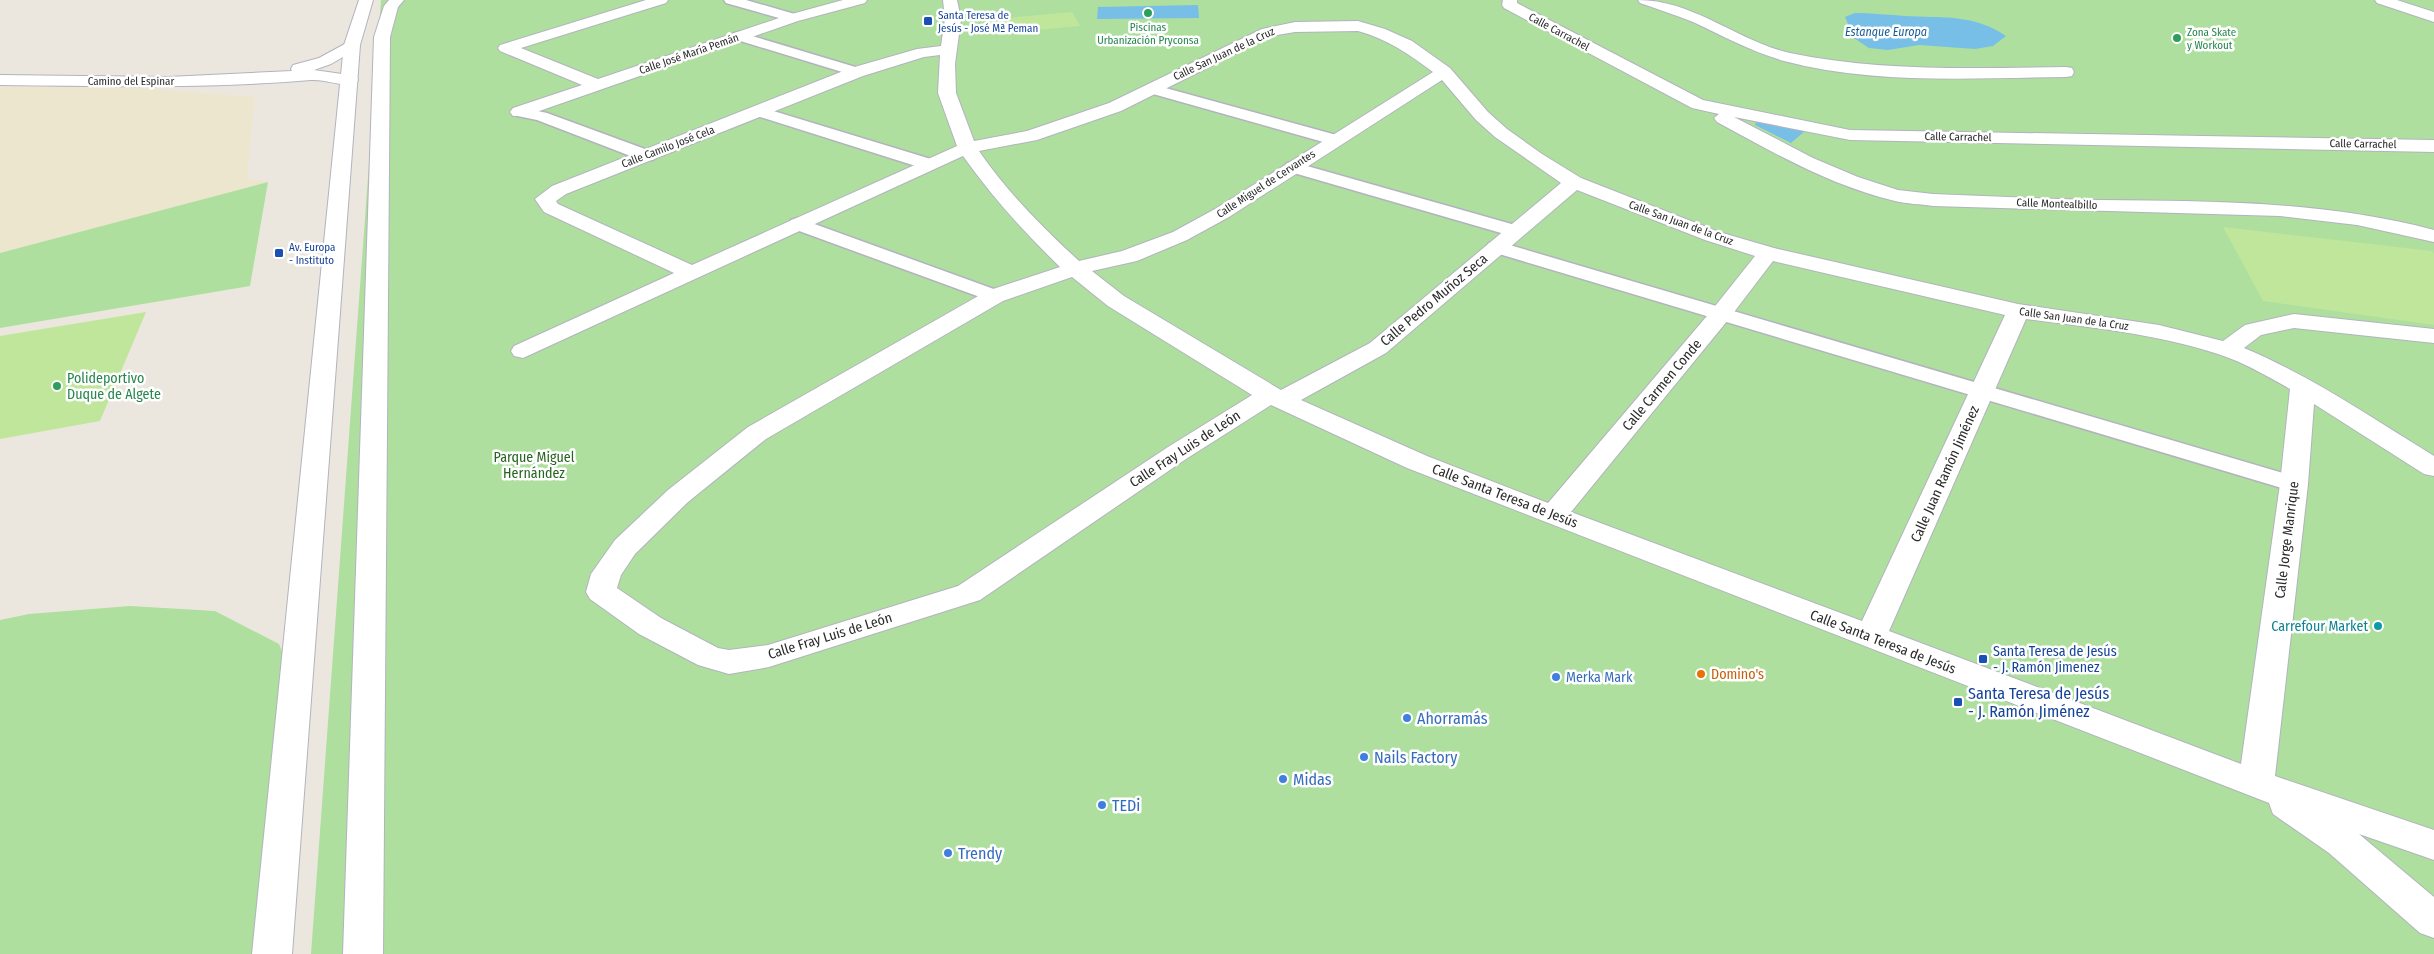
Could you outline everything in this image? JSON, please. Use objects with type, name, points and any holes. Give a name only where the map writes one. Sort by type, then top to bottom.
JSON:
[{"type":"street","points":[[366,0],[382,37]]},
{"type":"street","points":[[272,954],[352,45],[366,0]]},
{"type":"street","points":[[363,954],[382,37],[391,6],[396,0]]},
{"type":"street","points":[[598,85],[506,48],[661,0]]},
{"type":"street","points":[[731,0],[793,18]]},
{"type":"street","name":"Calle José María Pemán","points":[[519,112],[793,18],[860,0]]},
{"type":"street","name":"Calle Santa Teresa de Jesús","points":[[950,0],[953,19],[948,50],[947,93],[967,148],[994,185],[1025,221],[1075,270],[1116,301],[1276,398],[1417,462],[2256,784]]},
{"type":"street","points":[[1645,0],[1696,18],[1764,50],[1788,57],[1860,69],[1940,74],[2066,72]]},
{"type":"street","points":[[2382,0],[2434,17]]},
{"type":"street","name":"Calle Carrachel","points":[[1510,3],[1698,104],[1840,153],[2434,146]]},
{"type":"street","name":"Calle San Juan de la Cruz","points":[[967,148],[1031,136],[1115,107],[1267,32],[1286,28],[1370,28],[1406,44],[1444,72],[1482,116],[1501,133],[1535,158],[1574,182],[1712,236],[1768,253],[2018,312],[2095,321],[2159,332],[2227,349],[2269,366],[2434,468]]},
{"type":"street","points":[[739,36],[857,72]]},
{"type":"street","points":[[261,79],[325,61],[352,45]]},
{"type":"street","name":"Calle Camilo José Cela","points":[[690,272],[551,208],[545,199],[559,190],[857,72],[923,52],[948,50]]},
{"type":"street","name":"Calle Miguel de Cervantes","points":[[1075,270],[1129,256],[1180,236],[1222,213],[1334,140],[1444,72]]},
{"type":"street","points":[[261,79],[320,74],[350,80]]},
{"type":"street","name":"Camino del Espinar","points":[[0,80],[168,82],[261,79]]},
{"type":"street","points":[[1151,89],[1334,140]]},
{"type":"street","name":"Calle Montealbillo","points":[[1698,104],[1801,158],[1840,153],[1896,196],[1933,200],[2256,209],[2324,213],[2401,226],[2434,236]]},
{"type":"street","points":[[519,112],[541,116],[647,156]]},
{"type":"street","points":[[760,112],[928,164]]},
{"type":"street","points":[[523,351],[690,272],[967,148]]},
{"type":"street","points":[[1293,167],[1515,231]]},
{"type":"street","name":"Calle Pedro Muñoz Seca","points":[[1276,398],[1378,348],[1574,182]]},
{"type":"street","points":[[798,224],[995,296]]},
{"type":"street","points":[[1496,247],[2294,484]]},
{"type":"street","name":"Calle Carmen Conde","points":[[1553,515],[1720,315],[1768,253]]},
{"type":"street","name":"Calle Fray Luis de León","points":[[1075,270],[995,296],[757,433],[678,496],[625,547],[606,574],[602,592],[650,626],[709,657],[729,662],[769,656],[969,593],[1177,453],[1276,398]]},
{"type":"street","name":"Calle Juan Ramón Jiménez","points":[[1872,637],[2018,312]]},
{"type":"street","points":[[2227,349],[2253,330],[2294,321],[2434,336]]},
{"type":"street","name":"Calle Jorge Manrique","points":[[2256,784],[2294,484],[2303,386]]},
{"type":"street","points":[[2256,784],[2434,845]]},
{"type":"street","points":[[2256,784],[2342,842],[2434,921]]},
{"type":"shaded area","points":[[110,86],[255,97],[247,178],[268,182],[0,253],[0,87]]},
{"type":"green space","name":"Parque Miguel Hernández","points":[[381,0],[2434,0],[2434,954],[311,954]]},
{"type":"green space","points":[[1072,12],[1080,26],[991,34],[984,20]]},
{"type":"green space","points":[[268,182],[250,286],[0,328],[0,253]]},
{"type":"green space","points":[[2223,227],[2432,251],[2434,254],[2434,325],[2263,301]]},
{"type":"green space","name":"Polideportivo Duque de Algete","points":[[146,312],[100,421],[0,439],[0,336]]},
{"type":"green space","points":[[130,606],[215,611],[279,644],[300,693],[292,954],[0,954],[0,620],[29,614]]},
{"type":"water","name":"Piscinas Urbanización Pryconsa","points":[[1198,5],[1199,18],[1097,19],[1098,7]]},
{"type":"water","name":"Estanque Europa","points":[[1855,13],[1957,18],[1982,24],[2006,36],[1993,46],[1975,49],[1919,45],[1888,50],[1869,48],[1854,38],[1845,17]]},
{"type":"water","points":[[1756,122],[1805,131],[1791,143],[1755,125]]},
{"type":"place","name":"Piscinas Urbanización Pryconsa","points":[[1148,13]]},
{"type":"place","name":"Santa Teresa de Jesús - José Mª Peman","points":[[928,21]]},
{"type":"place","name":"Zona Skate y Workout","points":[[2177,38]]},
{"type":"place","name":"Av. Europa - Instituto","points":[[279,253]]},
{"type":"place","name":"Polideportivo Duque de Algete","points":[[57,386]]},
{"type":"place","name":"Carrefour Market","points":[[2378,626]]},
{"type":"place","name":"Santa Teresa de Jesús - J. Ramón Jimenez","points":[[1983,659]]},
{"type":"place","name":"Domino's","points":[[1701,674]]},
{"type":"place","name":"Merka Mark","points":[[1556,677]]},
{"type":"place","name":"Santa Teresa de Jesús - J. Ramón Jiménez","points":[[1958,702]]},
{"type":"place","name":"Ahorramás","points":[[1407,718]]},
{"type":"place","name":"Nails Factory","points":[[1364,757]]},
{"type":"place","name":"Midas","points":[[1283,779]]},
{"type":"place","name":"TEDi","points":[[1102,805]]},
{"type":"place","name":"Trendy","points":[[948,853]]}]
